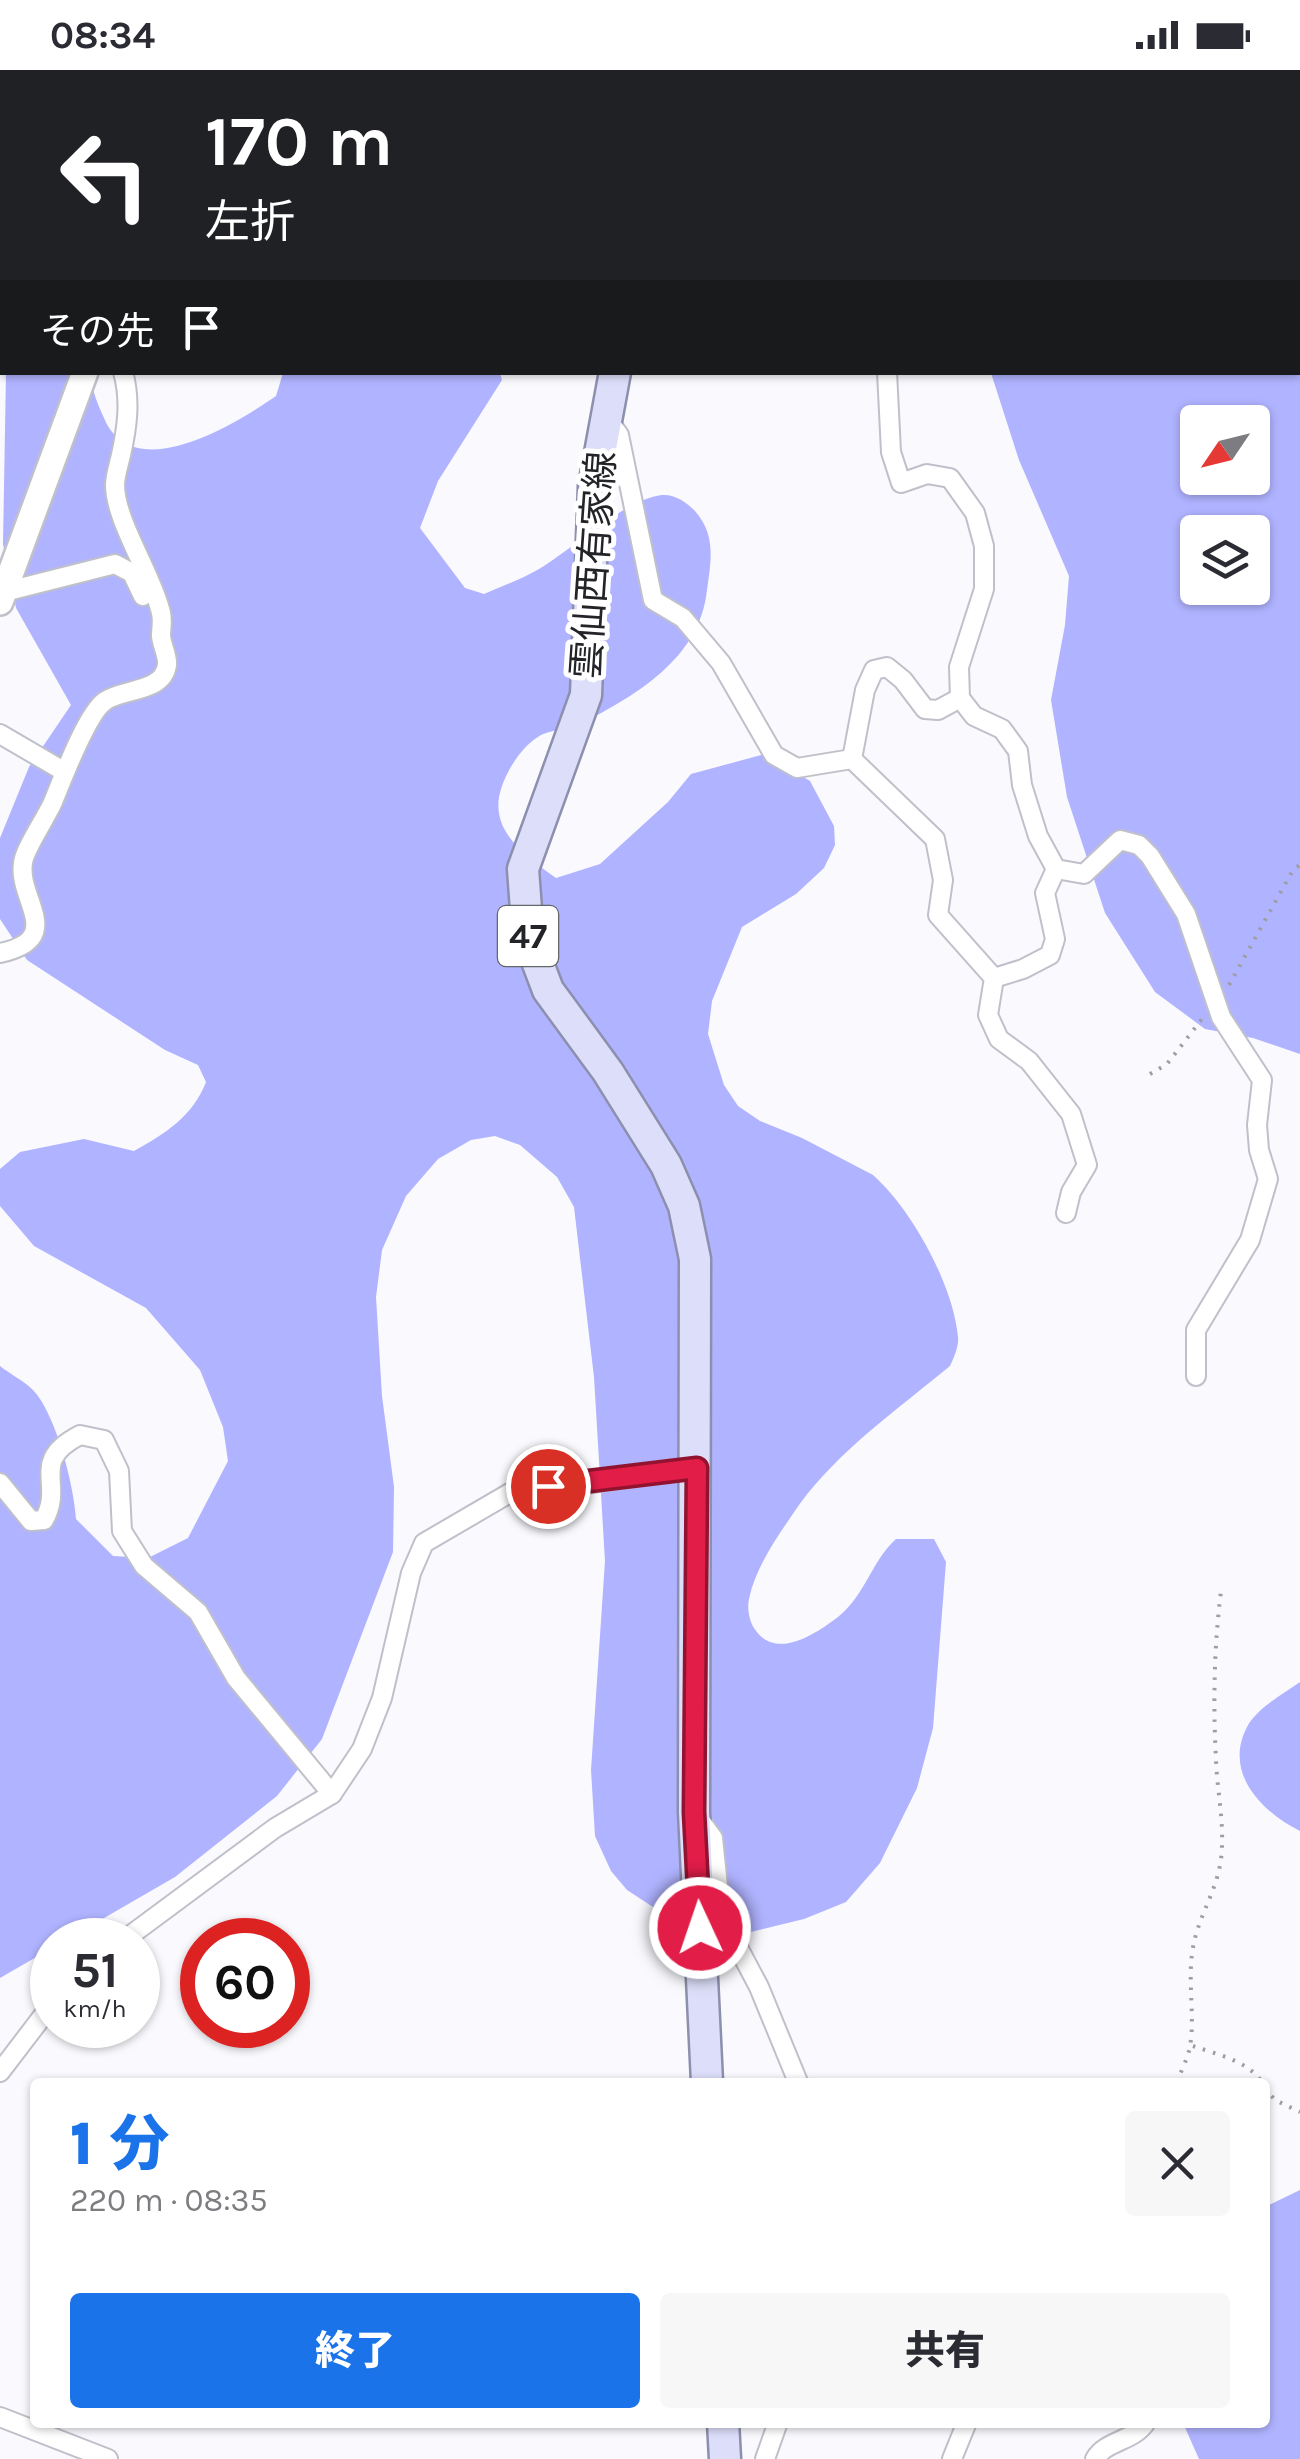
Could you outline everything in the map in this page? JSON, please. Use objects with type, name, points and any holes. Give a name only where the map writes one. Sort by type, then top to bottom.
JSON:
[{"type":"main road","name":"雲仙西有家線","points":[[614,375],[594,486],[586,695],[523,869],[528,937],[548,990],[608,1072],[657,1150],[684,1206],[695,1258],[694,1812],[707,2078]]},
{"type":"main road","points":[[723,2428],[725,2459]]},
{"type":"street","points":[[479,70],[524,70]]},
{"type":"street","points":[[2,597],[83,375]]},
{"type":"street","points":[[124,375],[128,390],[126,432],[114,486],[162,616],[161,638]]},
{"type":"street","points":[[887,375],[891,452],[902,483],[927,474],[950,478],[975,513],[984,546],[984,589],[960,668],[960,698],[974,716],[1002,729],[1018,751],[1022,785],[1038,836],[1056,869]]},
{"type":"street","points":[[606,416],[619,435],[653,600],[683,618],[721,662],[774,755],[797,768],[852,759]]},
{"type":"street","points":[[0,952],[29,940],[37,923],[22,882],[22,859],[42,827],[97,708],[116,695],[154,684],[162,678],[168,663],[137,581],[124,567],[115,564],[2,597]]},
{"type":"street","points":[[852,759],[865,690],[874,670],[887,668],[903,680],[926,709],[938,710],[960,698]]},
{"type":"street","points":[[0,734],[65,772]]},
{"type":"street","points":[[852,759],[935,840],[943,880],[938,915],[994,978]]},
{"type":"street","points":[[1056,869],[1084,874],[1120,840],[1138,846],[1150,856],[1186,914],[1221,1017],[1262,1080],[1258,1138],[1268,1179],[1250,1240],[1196,1330],[1196,1376]]},
{"type":"street","points":[[994,978],[1050,955],[1055,939],[1045,893],[1056,869]]},
{"type":"street","points":[[994,978],[988,1015],[999,1040],[1030,1061],[1071,1114],[1087,1165],[1071,1192],[1066,1213]]},
{"type":"street","points":[[0,1482],[31,1521],[44,1520],[51,1508],[50,1466],[59,1446],[80,1435],[104,1440],[120,1471],[122,1531],[144,1566],[198,1612],[236,1678],[332,1794]]},
{"type":"street","points":[[154,1918],[275,1828],[332,1794],[362,1749],[382,1698],[411,1573],[424,1543],[520,1488],[577,1485],[697,1468]]},
{"type":"street","points":[[694,1812],[713,1838],[721,1915],[759,1987],[796,2078]]},
{"type":"street","points":[[0,2072],[30,2033]]},
{"type":"street","points":[[0,2417],[108,2459]]},
{"type":"street","points":[[765,2459],[776,2428]]},
{"type":"street","points":[[952,2459],[965,2428]]},
{"type":"street","points":[[1095,2459],[1103,2448],[1131,2437],[1140,2428]]},
{"type":"path","points":[[1150,1074],[1168,1064],[1192,1029],[1217,1006],[1293,870],[1300,865]]},
{"type":"path","points":[[1178,2078],[1190,2046],[1192,1948],[1200,1919],[1217,1887],[1223,1842],[1213,1655],[1222,1591]]},
{"type":"path","points":[[1190,2046],[1222,2056],[1253,2071],[1258,2078]]},
{"type":"path","points":[[1270,2093],[1275,2100],[1300,2112]]},
{"type":"shaded area","points":[[6,375],[92,375],[104,418],[118,438],[138,448],[161,449],[212,433],[259,408],[276,396],[282,375],[501,375],[502,380],[438,481],[420,528],[465,588],[484,594],[539,569],[616,515],[647,499],[676,497],[702,521],[710,541],[710,563],[706,597],[690,639],[661,673],[624,700],[579,724],[541,735],[527,746],[504,780],[499,811],[515,844],[556,878],[600,864],[668,802],[691,774],[765,754],[810,781],[834,826],[835,845],[824,868],[796,894],[742,927],[712,1001],[708,1034],[724,1085],[738,1106],[760,1121],[873,1175],[888,1190],[928,1249],[955,1316],[957,1348],[950,1366],[870,1431],[815,1485],[769,1550],[749,1599],[754,1628],[763,1638],[773,1643],[795,1642],[818,1631],[848,1608],[896,1539],[934,1539],[946,1562],[933,1728],[917,1788],[880,1863],[846,1902],[804,1919],[751,1932],[656,1909],[627,1890],[611,1871],[595,1836],[591,1770],[605,1561],[594,1377],[574,1207],[557,1177],[520,1145],[495,1136],[471,1140],[438,1159],[406,1196],[382,1250],[376,1297],[382,1396],[394,1487],[393,1552],[322,1739],[277,1796],[175,1877],[104,1918],[30,1918],[30,1961],[0,1978],[0,1366],[41,1401],[62,1451],[76,1519],[113,1556],[148,1558],[188,1538],[228,1461],[223,1427],[200,1370],[146,1308],[34,1246],[0,1206],[0,1169],[20,1152],[84,1139],[134,1151],[177,1123],[194,1105],[206,1082],[198,1065],[165,1050],[27,960],[0,919],[0,838],[29,767],[71,705],[16,608],[3,544]]},
{"type":"shaded area","points":[[992,375],[1300,375],[1300,1054],[1253,1038],[1205,1029],[1155,992],[1105,913],[1067,797],[1051,700],[1065,625],[1069,576],[1019,460]]},
{"type":"shaded area","points":[[1300,1682],[1300,1831],[1260,1802],[1243,1775],[1240,1760],[1241,1744],[1251,1720]]},
{"type":"shaded area","points":[[1300,2190],[1300,2459],[1199,2459],[1185,2428],[1270,2428],[1270,2205]]},
{"type":"route","points":[[548,1486],[697,1468],[694,1812],[700,1928]]}]
